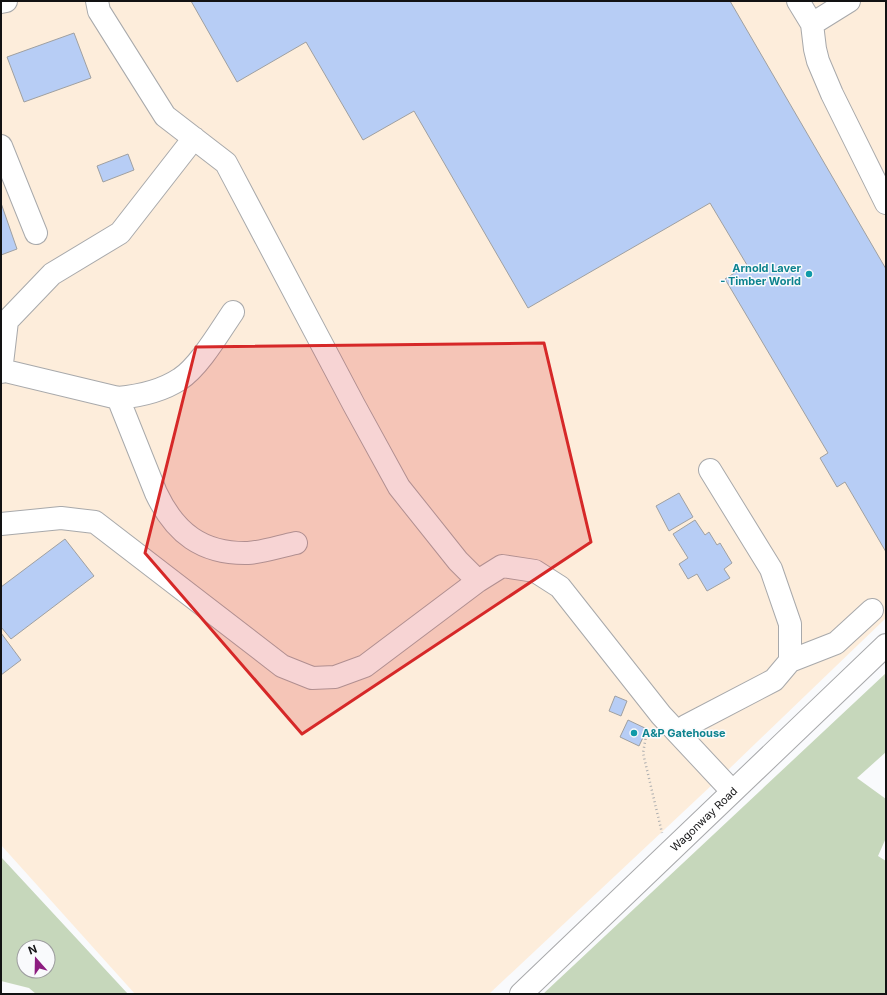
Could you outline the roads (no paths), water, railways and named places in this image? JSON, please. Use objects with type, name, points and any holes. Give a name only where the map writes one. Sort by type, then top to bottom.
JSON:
[{"type":"main road","points":[[1,2],[6,1]]},
{"type":"main road","points":[[97,1],[99,11],[165,116],[226,163],[350,398],[399,487],[458,561],[478,581]]},
{"type":"main road","points":[[798,1],[812,24],[818,61],[886,203]]},
{"type":"main road","points":[[812,24],[849,1]]},
{"type":"main road","points":[[194,138],[120,233],[52,274],[4,321],[1,371],[118,398],[135,396],[156,390],[180,379],[197,364],[233,312]]},
{"type":"main road","points":[[1,146],[36,233]]},
{"type":"main road","points":[[118,398],[162,507],[176,524],[195,542],[217,550],[248,553],[296,544]]},
{"type":"main road","points":[[710,470],[771,569],[790,624],[790,661]]},
{"type":"main road","points":[[1,524],[61,518],[95,522],[282,666],[312,678],[335,677],[365,666],[478,581],[502,566],[535,571],[560,587],[661,715],[732,791]]},
{"type":"main road","points":[[678,733],[686,726],[774,680],[790,661],[836,644],[872,610]]},
{"type":"main road","name":"Wagonway Road","points":[[521,994],[886,645]]},
{"type":"place","name":"Arnold Laver - Timber World","points":[[809,274]]},
{"type":"place","name":"A&P Gatehouse","points":[[634,733]]}]
